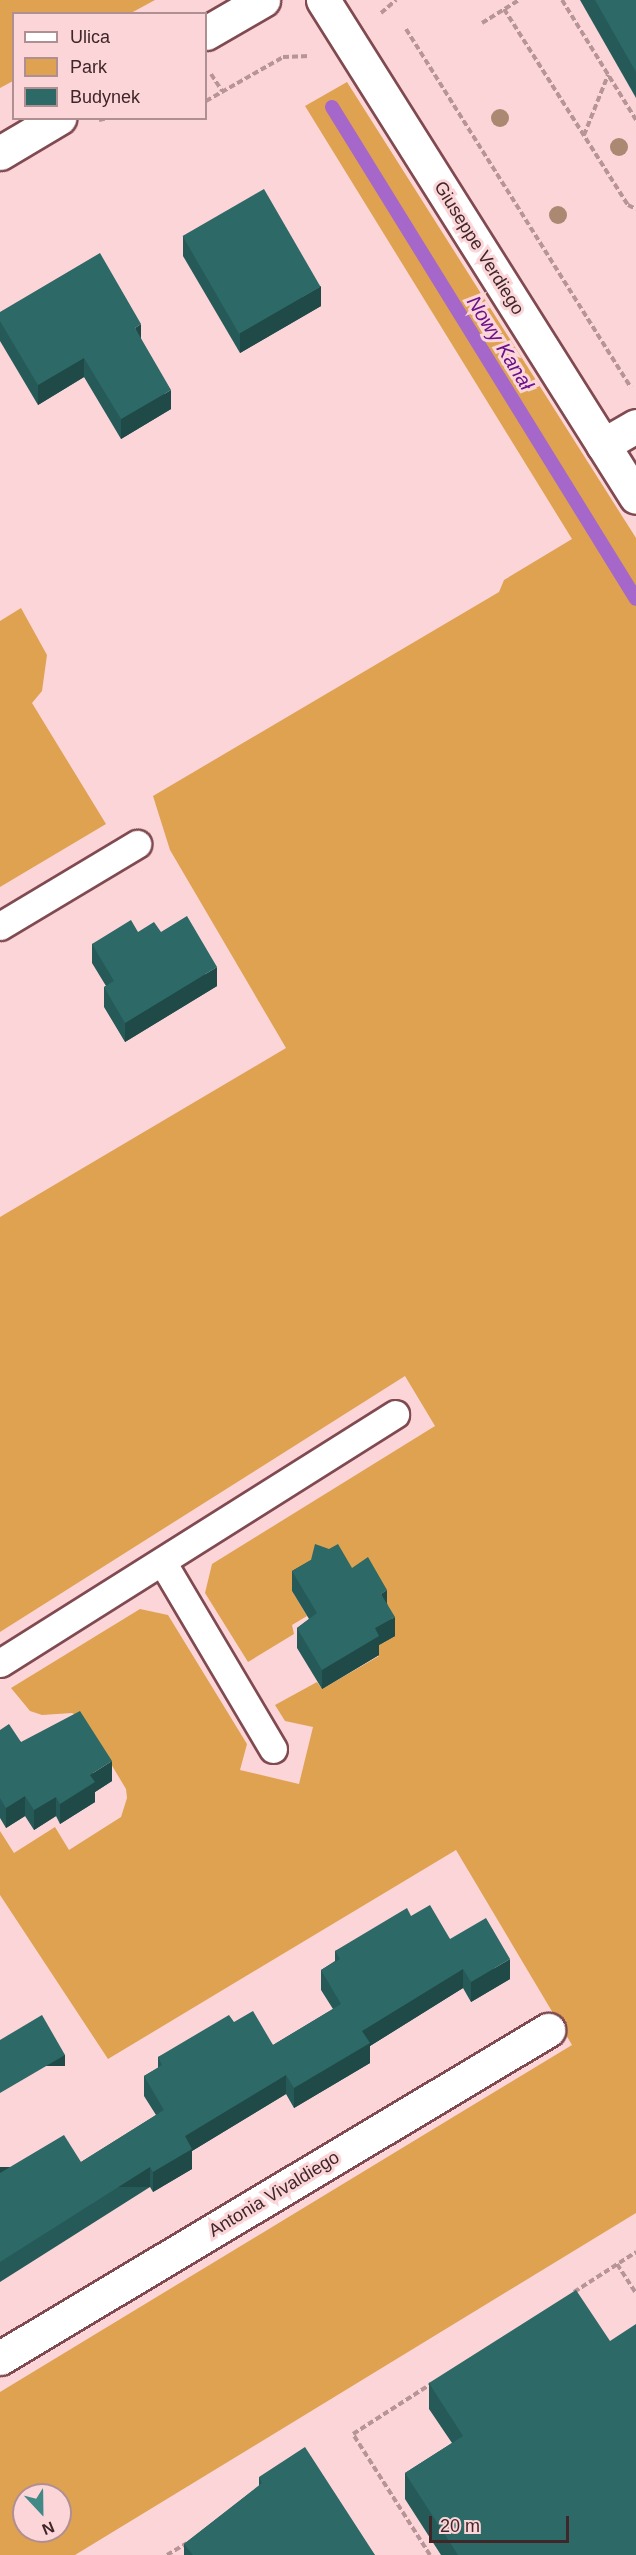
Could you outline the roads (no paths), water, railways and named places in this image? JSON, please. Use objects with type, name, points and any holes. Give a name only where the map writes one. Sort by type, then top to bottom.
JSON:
[{"type":"street","points":[[207,32],[262,0]]},
{"type":"street","name":"Giuseppe Verdiego","points":[[323,0],[636,497]]},
{"type":"street","points":[[0,153],[56,120]]},
{"type":"street","points":[[603,445],[636,426]]},
{"type":"street","name":"Antonia Vivaldiego","points":[[0,2358],[548,2030]]},
{"type":"lane","points":[[0,926],[136,844]]},
{"type":"lane","points":[[0,1664],[163,1563],[395,1414]]},
{"type":"lane","points":[[163,1563],[273,1749]]},
{"type":"waterway","name":"Nowy Kanał","points":[[332,107],[636,599]]}]
